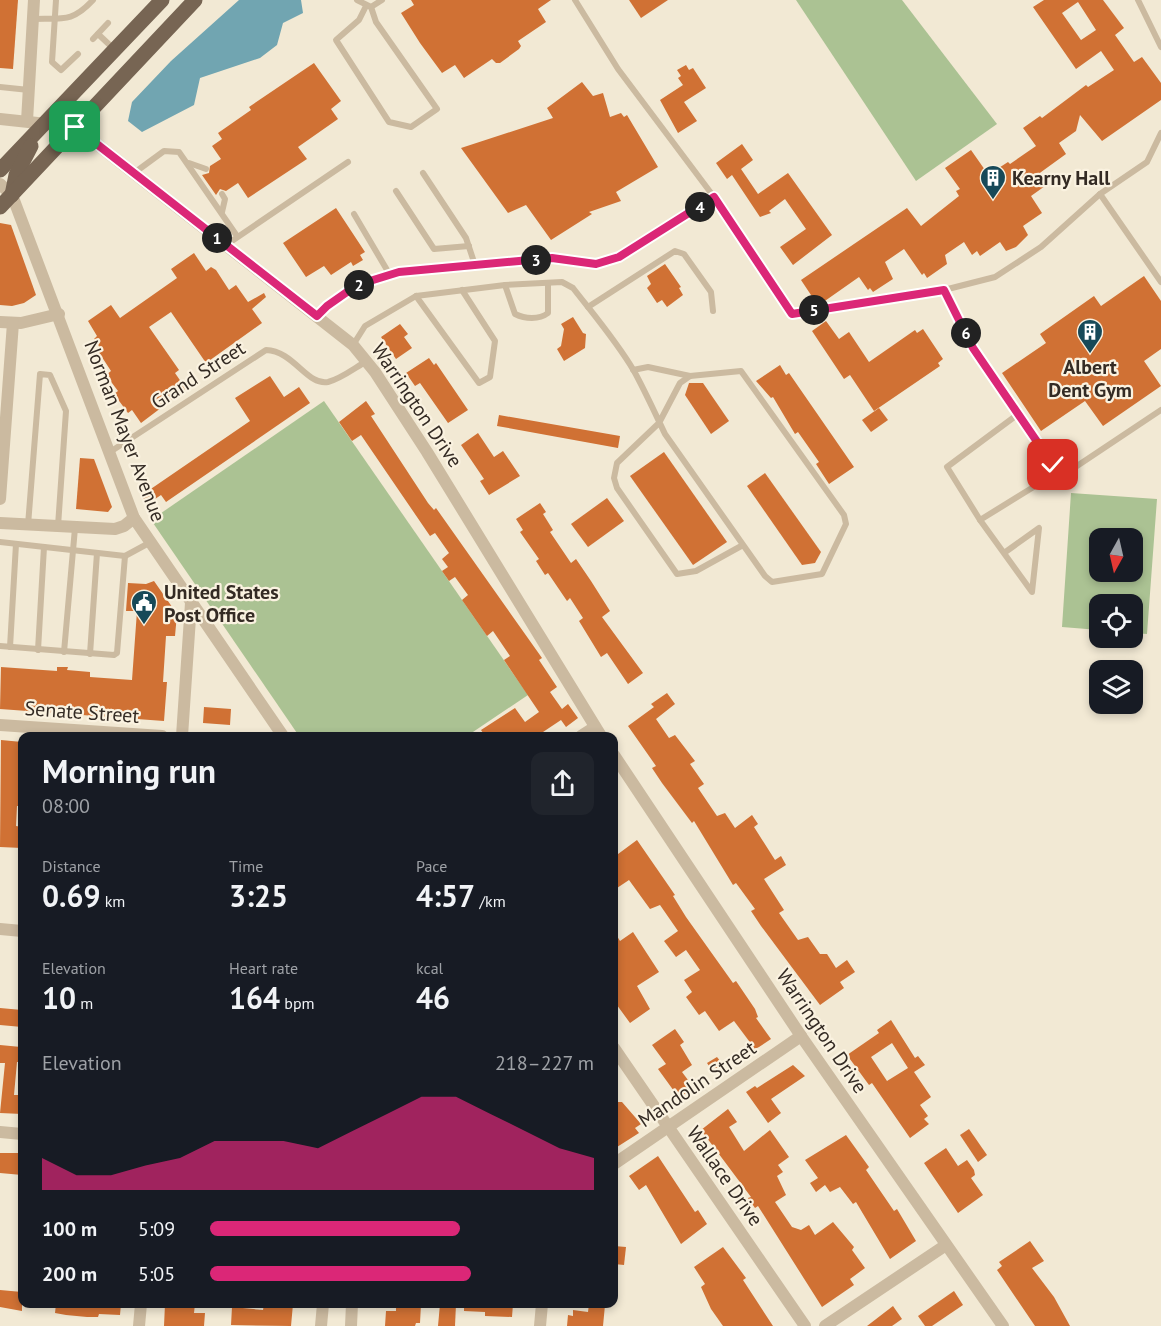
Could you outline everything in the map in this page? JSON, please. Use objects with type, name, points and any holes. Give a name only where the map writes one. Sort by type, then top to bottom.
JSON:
[{"type":"main road","points":[[0,170],[162,0]]},
{"type":"main road","points":[[0,207],[195,0]]},
{"type":"main road","points":[[12,195],[21,164],[45,123]]},
{"type":"street","points":[[27,121],[34,0]]},
{"type":"street","points":[[0,119],[75,127]]},
{"type":"street","name":"Warrington Drive","points":[[75,127],[317,316],[353,345],[368,361],[427,452],[598,732]]},
{"type":"street","name":"Norman Mayer Avenue","points":[[0,184],[12,195],[59,314],[134,518],[280,732]]},
{"type":"street","points":[[0,322],[14,323],[59,314]]},
{"type":"street","points":[[0,499],[14,323]]},
{"type":"street","points":[[0,523],[115,529],[124,526],[134,518]]},
{"type":"street","points":[[182,732],[191,603]]},
{"type":"street","name":"Senate Street","points":[[0,725],[103,732]]},
{"type":"street","name":"Warrington Drive","points":[[618,760],[801,1036],[1003,1326]]},
{"type":"street","points":[[0,929],[18,931]]},
{"type":"street","name":"Mandolin Street","points":[[618,1161],[801,1036]]},
{"type":"street","name":"Wallace Drive","points":[[618,1054],[805,1326]]},
{"type":"street","points":[[0,1132],[18,1134]]},
{"type":"street","points":[[825,1326],[946,1245]]},
{"type":"street","points":[[139,1326],[141,1308]]},
{"type":"street","points":[[321,1326],[323,1308]]},
{"type":"street","points":[[351,1326],[352,1308]]},
{"type":"street","points":[[540,1326],[542,1308]]},
{"type":"lane","points":[[56,0],[52,62],[62,70],[78,54]]},
{"type":"lane","points":[[33,19],[68,19],[80,14],[93,0]]},
{"type":"lane","points":[[357,0],[368,6],[376,22],[436,109],[411,127],[389,122],[336,40],[359,20],[368,6],[382,0]]},
{"type":"lane","points":[[574,0],[618,69],[714,197],[792,314],[944,290],[995,277],[1041,247],[1100,194],[1147,162],[1161,133]]},
{"type":"lane","points":[[1138,0],[1161,47]]},
{"type":"lane","points":[[108,23],[95,36],[115,50]]},
{"type":"lane","points":[[0,87],[29,90]]},
{"type":"lane","points":[[134,173],[165,151],[173,149],[179,152],[189,163],[237,236]]},
{"type":"lane","points":[[226,245],[348,162]]},
{"type":"lane","points":[[189,163],[206,169]]},
{"type":"lane","points":[[423,172],[469,246],[475,265]]},
{"type":"lane","points":[[396,191],[434,249],[469,246]]},
{"type":"lane","points":[[222,194],[225,199],[222,212]]},
{"type":"lane","points":[[1100,194],[1161,282]]},
{"type":"lane","points":[[317,316],[357,285],[390,275],[552,258],[596,264],[608,261],[619,257],[714,197]]},
{"type":"lane","points":[[354,214],[390,275]]},
{"type":"lane","points":[[588,307],[675,251],[684,254],[711,292],[713,311]]},
{"type":"lane","points":[[353,345],[365,326],[416,296],[505,285],[562,282],[573,288],[633,370],[659,423],[765,576],[772,582],[822,574],[846,524],[844,514],[741,371],[690,375],[648,367],[633,370]]},
{"type":"lane","points":[[505,285],[515,314],[523,317],[540,317],[548,313],[548,283]]},
{"type":"lane","points":[[416,296],[479,383],[490,376],[495,341],[462,290]]},
{"type":"lane","points":[[944,290],[973,348],[1017,416],[1053,465],[1074,468],[1161,410]]},
{"type":"lane","name":"Grand Street","points":[[110,452],[266,350],[286,354],[314,380],[322,382],[329,382],[368,361]]},
{"type":"lane","points":[[28,525],[39,374],[50,375],[66,411],[58,526]]},
{"type":"lane","points":[[690,375],[680,383],[659,423],[617,463],[614,478],[617,488],[677,574],[696,571],[743,545]]},
{"type":"lane","points":[[1004,553],[1039,528],[1032,592],[980,520],[947,467],[1017,416]]},
{"type":"lane","points":[[980,520],[1066,467]]},
{"type":"lane","points":[[64,652],[75,528]]},
{"type":"lane","points":[[0,542],[125,556],[149,543]]},
{"type":"lane","points":[[10,647],[16,544]]},
{"type":"lane","points":[[38,650],[44,547]]},
{"type":"lane","points":[[90,654],[97,553]]},
{"type":"lane","points":[[0,646],[110,656],[117,653],[125,556]]},
{"type":"green space","points":[[796,0],[902,0],[997,124],[916,181]]},
{"type":"green space","points":[[324,401],[528,695],[473,732],[296,732],[151,520]]},
{"type":"green space","points":[[1071,493],[1157,499],[1147,634],[1143,634],[1143,594],[1089,594],[1089,629],[1062,627]]},
{"type":"water","points":[[239,0],[301,0],[303,13],[283,23],[277,45],[260,58],[200,78],[194,105],[142,132],[128,121],[132,102],[171,61]]},
{"type":"building","points":[[0,0],[18,0],[13,69],[0,68]]},
{"type":"building","points":[[411,0],[551,0],[538,9],[546,22],[518,41],[521,46],[519,49],[500,63],[492,59],[464,78],[455,65],[442,73],[420,43],[401,13],[414,5]]},
{"type":"building","points":[[629,0],[668,0],[641,18]]},
{"type":"building","points":[[1044,0],[1103,0],[1124,28],[1115,35],[1134,62],[1142,57],[1161,83],[1161,100],[1102,141],[1080,115],[1076,131],[1059,143],[1066,154],[1037,175],[1045,186],[1031,196],[1042,213],[1023,226],[1028,235],[1016,247],[1006,251],[1000,242],[980,256],[977,251],[972,255],[964,242],[945,255],[947,264],[927,278],[924,273],[922,275],[904,249],[885,262],[893,279],[873,292],[870,288],[868,290],[859,277],[822,303],[819,299],[815,301],[801,280],[907,208],[921,226],[959,196],[956,191],[960,189],[945,168],[971,150],[985,170],[991,166],[994,171],[1008,162],[1010,164],[1036,146],[1023,128],[1040,116],[1042,118],[1086,85],[1088,87],[1114,70],[1101,51],[1076,69],[1033,7]],"holes":[[[1078,2],[1096,30],[1081,40],[1062,13]]]},
{"type":"building","points":[[314,63],[341,101],[331,109],[338,119],[298,147],[307,159],[248,198],[238,183],[226,191],[220,189],[216,195],[202,175],[209,173],[210,166],[221,159],[212,146],[222,139],[218,133],[251,110],[249,107]]},
{"type":"building","points":[[686,65],[689,70],[693,68],[706,88],[684,102],[697,121],[678,133],[660,100],[683,85],[678,78],[681,76],[677,70]]},
{"type":"building","points":[[582,82],[593,96],[603,93],[610,117],[621,113],[624,117],[627,115],[658,167],[616,192],[621,201],[589,212],[592,214],[551,240],[526,205],[508,213],[461,148],[553,118],[547,108]]},
{"type":"building","points":[[742,144],[753,160],[741,169],[758,194],[788,173],[832,235],[793,265],[780,247],[806,229],[785,199],[769,211],[771,213],[760,217],[732,175],[727,179],[716,163]]},
{"type":"building","points":[[336,208],[365,252],[360,255],[363,260],[353,266],[351,262],[331,275],[324,266],[306,277],[283,243]]},
{"type":"building","points":[[0,223],[11,225],[36,295],[24,303],[12,306],[0,305]]},
{"type":"building","points":[[194,253],[206,271],[211,267],[216,270],[229,290],[236,285],[248,302],[264,293],[266,297],[252,309],[262,323],[206,363],[171,312],[149,327],[179,370],[175,373],[186,389],[141,423],[132,410],[128,413],[114,394],[118,391],[106,375],[111,371],[98,351],[101,349],[94,339],[97,336],[88,321],[111,305],[120,318],[177,278],[171,269]]},
{"type":"building","points":[[665,264],[681,287],[679,288],[683,295],[667,307],[662,300],[657,303],[647,288],[651,284],[647,276]]},
{"type":"building","name":"Albert Dent Gym","points":[[1144,276],[1161,301],[1161,349],[1144,361],[1161,386],[1103,426],[1085,401],[1041,431],[1002,373],[1046,343],[1040,334],[1094,296],[1101,306]]},
{"type":"building","points":[[573,317],[586,334],[585,348],[564,361],[557,349],[561,346],[564,329],[561,324]]},
{"type":"building","points":[[826,321],[839,339],[849,332],[869,362],[915,330],[917,333],[923,329],[943,359],[938,363],[940,366],[874,411],[850,375],[844,379],[812,331]]},
{"type":"building","points":[[400,324],[408,334],[404,337],[412,348],[396,359],[381,337]]},
{"type":"building","points":[[429,358],[434,365],[436,363],[468,410],[448,423],[420,383],[415,386],[406,373]]},
{"type":"building","points":[[780,365],[786,375],[789,373],[854,467],[829,484],[816,464],[819,462],[798,432],[795,434],[773,397],[771,398],[756,381]]},
{"type":"building","points":[[270,376],[284,397],[299,387],[310,403],[166,502],[161,495],[146,505],[142,495],[250,421],[235,398]]},
{"type":"building","points":[[689,383],[703,383],[729,421],[711,434],[685,395]]},
{"type":"building","points":[[366,401],[375,414],[371,416],[428,503],[434,510],[436,508],[542,658],[539,660],[557,687],[550,692],[562,709],[568,704],[578,718],[566,727],[561,720],[543,732],[482,732],[481,730],[515,708],[525,722],[539,712],[504,660],[510,656],[493,631],[487,636],[462,600],[468,595],[455,577],[449,581],[442,571],[448,567],[442,559],[449,553],[435,533],[430,536],[361,435],[352,441],[339,422]]},
{"type":"building","points":[[879,408],[888,420],[871,432],[862,420]]},
{"type":"building","points":[[499,415],[620,436],[618,448],[497,426]]},
{"type":"building","points":[[478,433],[494,457],[503,451],[520,476],[489,495],[480,481],[484,479],[461,445]]},
{"type":"building","points":[[664,452],[727,542],[693,565],[630,476]]},
{"type":"building","points":[[80,458],[94,459],[112,507],[108,512],[76,509]]},
{"type":"building","points":[[765,473],[821,552],[815,563],[802,565],[747,486]]},
{"type":"building","points":[[607,498],[624,521],[588,547],[571,524]]},
{"type":"building","points":[[540,503],[546,512],[543,514],[553,530],[550,532],[571,563],[576,559],[591,581],[610,611],[602,617],[643,673],[628,684],[607,653],[601,657],[579,621],[583,618],[570,598],[567,601],[548,573],[545,575],[536,561],[539,559],[520,532],[523,530],[516,519]]},
{"type":"building","points":[[154,581],[177,614],[175,636],[166,636],[163,682],[167,682],[164,721],[0,709],[1,667],[57,671],[57,667],[68,667],[67,670],[90,672],[90,677],[132,680],[137,611],[126,611],[128,583],[146,584]]},
{"type":"building","points":[[667,693],[675,704],[656,719],[669,738],[675,735],[695,761],[690,764],[704,784],[698,788],[717,816],[725,813],[735,828],[752,815],[758,824],[754,827],[775,860],[781,856],[786,865],[764,879],[784,910],[779,913],[798,940],[808,937],[820,954],[827,954],[836,968],[847,960],[855,972],[840,982],[844,988],[820,1005],[761,926],[751,911],[755,909],[736,883],[733,885],[694,821],[692,823],[662,783],[652,768],[656,766],[628,726],[654,707],[651,704]]},
{"type":"building","points":[[204,707],[231,709],[230,725],[203,723]]},
{"type":"building","points":[[1,740],[18,742],[16,826],[18,826],[18,848],[0,847]]},
{"type":"building","points":[[637,840],[675,895],[673,896],[686,917],[733,983],[736,981],[755,1009],[758,1017],[756,1018],[771,1039],[755,1049],[734,1021],[719,1031],[705,1011],[699,1015],[686,997],[692,992],[684,980],[700,970],[686,950],[676,957],[664,941],[678,931],[660,905],[650,909],[629,880],[618,887],[618,854]]},
{"type":"building","points":[[633,932],[659,972],[637,986],[650,1009],[630,1023],[618,1006],[618,938],[620,941]]},
{"type":"building","points":[[0,1008],[18,1010],[18,1027],[0,1025]]},
{"type":"building","points":[[891,1020],[915,1058],[918,1056],[925,1065],[914,1072],[931,1097],[920,1105],[928,1116],[924,1119],[929,1124],[910,1138],[872,1083],[869,1085],[847,1055],[879,1033],[877,1030]],"holes":[[[892,1043],[908,1068],[887,1081],[871,1057]]]},
{"type":"building","points":[[675,1029],[684,1042],[680,1045],[692,1065],[682,1072],[694,1088],[679,1098],[658,1069],[666,1064],[652,1045]]},
{"type":"building","points":[[0,1045],[18,1047],[14,1095],[18,1095],[18,1114],[0,1113],[5,1063],[0,1063]]},
{"type":"building","points":[[717,1057],[724,1066],[714,1073],[707,1063]]},
{"type":"building","points":[[793,1065],[805,1076],[771,1099],[781,1113],[768,1123],[746,1092],[755,1086],[757,1088]]},
{"type":"building","points":[[618,1102],[622,1102],[641,1124],[635,1128],[639,1133],[618,1146]]},
{"type":"building","points":[[728,1109],[737,1122],[729,1127],[744,1151],[770,1130],[789,1157],[778,1165],[783,1172],[777,1176],[786,1195],[775,1202],[792,1227],[801,1230],[809,1225],[815,1235],[833,1222],[854,1247],[852,1250],[865,1268],[850,1279],[854,1285],[822,1307],[758,1206],[755,1208],[748,1198],[751,1197],[701,1130]]},
{"type":"building","points":[[969,1129],[987,1155],[978,1162],[960,1135]]},
{"type":"building","points":[[846,1135],[869,1167],[866,1170],[894,1211],[897,1209],[916,1241],[890,1259],[856,1202],[853,1204],[840,1187],[830,1192],[825,1185],[816,1192],[810,1183],[818,1178],[805,1160]]},
{"type":"building","points":[[946,1148],[958,1166],[967,1160],[974,1170],[975,1175],[971,1178],[983,1195],[958,1213],[924,1163]]},
{"type":"building","points":[[0,1153],[18,1153],[18,1175],[0,1173]]},
{"type":"building","points":[[658,1156],[695,1212],[698,1210],[707,1224],[681,1244],[646,1185],[639,1190],[629,1176]]},
{"type":"building","points":[[1030,1241],[1044,1261],[1032,1268],[1054,1297],[1070,1326],[1035,1326],[997,1270],[1002,1266],[999,1262]]},
{"type":"building","points":[[618,1246],[626,1247],[624,1265],[618,1264]]},
{"type":"building","points":[[723,1247],[746,1278],[743,1280],[773,1326],[723,1326],[711,1309],[701,1287],[705,1284],[694,1267]]},
{"type":"building","points":[[0,1290],[18,1292],[18,1308],[22,1308],[22,1311],[0,1307]]},
{"type":"building","points":[[954,1291],[963,1305],[932,1326],[925,1326],[918,1316]]},
{"type":"building","points":[[893,1306],[902,1319],[892,1326],[867,1326]]},
{"type":"building","points":[[56,1308],[121,1308],[120,1315],[99,1314],[98,1317],[55,1313]]},
{"type":"building","points":[[165,1308],[195,1308],[194,1313],[205,1313],[204,1326],[164,1326]]},
{"type":"building","points":[[232,1308],[263,1310],[263,1308],[293,1308],[291,1326],[231,1325]]},
{"type":"building","points":[[396,1308],[421,1308],[420,1323],[416,1323],[415,1326],[385,1326],[386,1311],[396,1311]]},
{"type":"building","points":[[440,1308],[456,1308],[455,1326],[438,1326]]},
{"type":"building","points":[[464,1308],[513,1308],[512,1317],[485,1316],[485,1312],[464,1311]]},
{"type":"building","points":[[588,1308],[605,1308],[603,1326],[567,1326],[568,1315],[573,1316],[573,1310],[588,1312]]},
{"type":"place","name":"Kearny Hall","points":[[993,201]]},
{"type":"place","name":"Albert Dent Gym","points":[[1090,355]]},
{"type":"place","name":"United States Post Office","points":[[144,626]]},
{"type":"route","points":[[75,127],[317,316],[357,285],[399,272],[552,258],[596,264],[619,257],[714,197],[792,314],[944,290],[973,348],[1004,397],[1053,465]]}]
